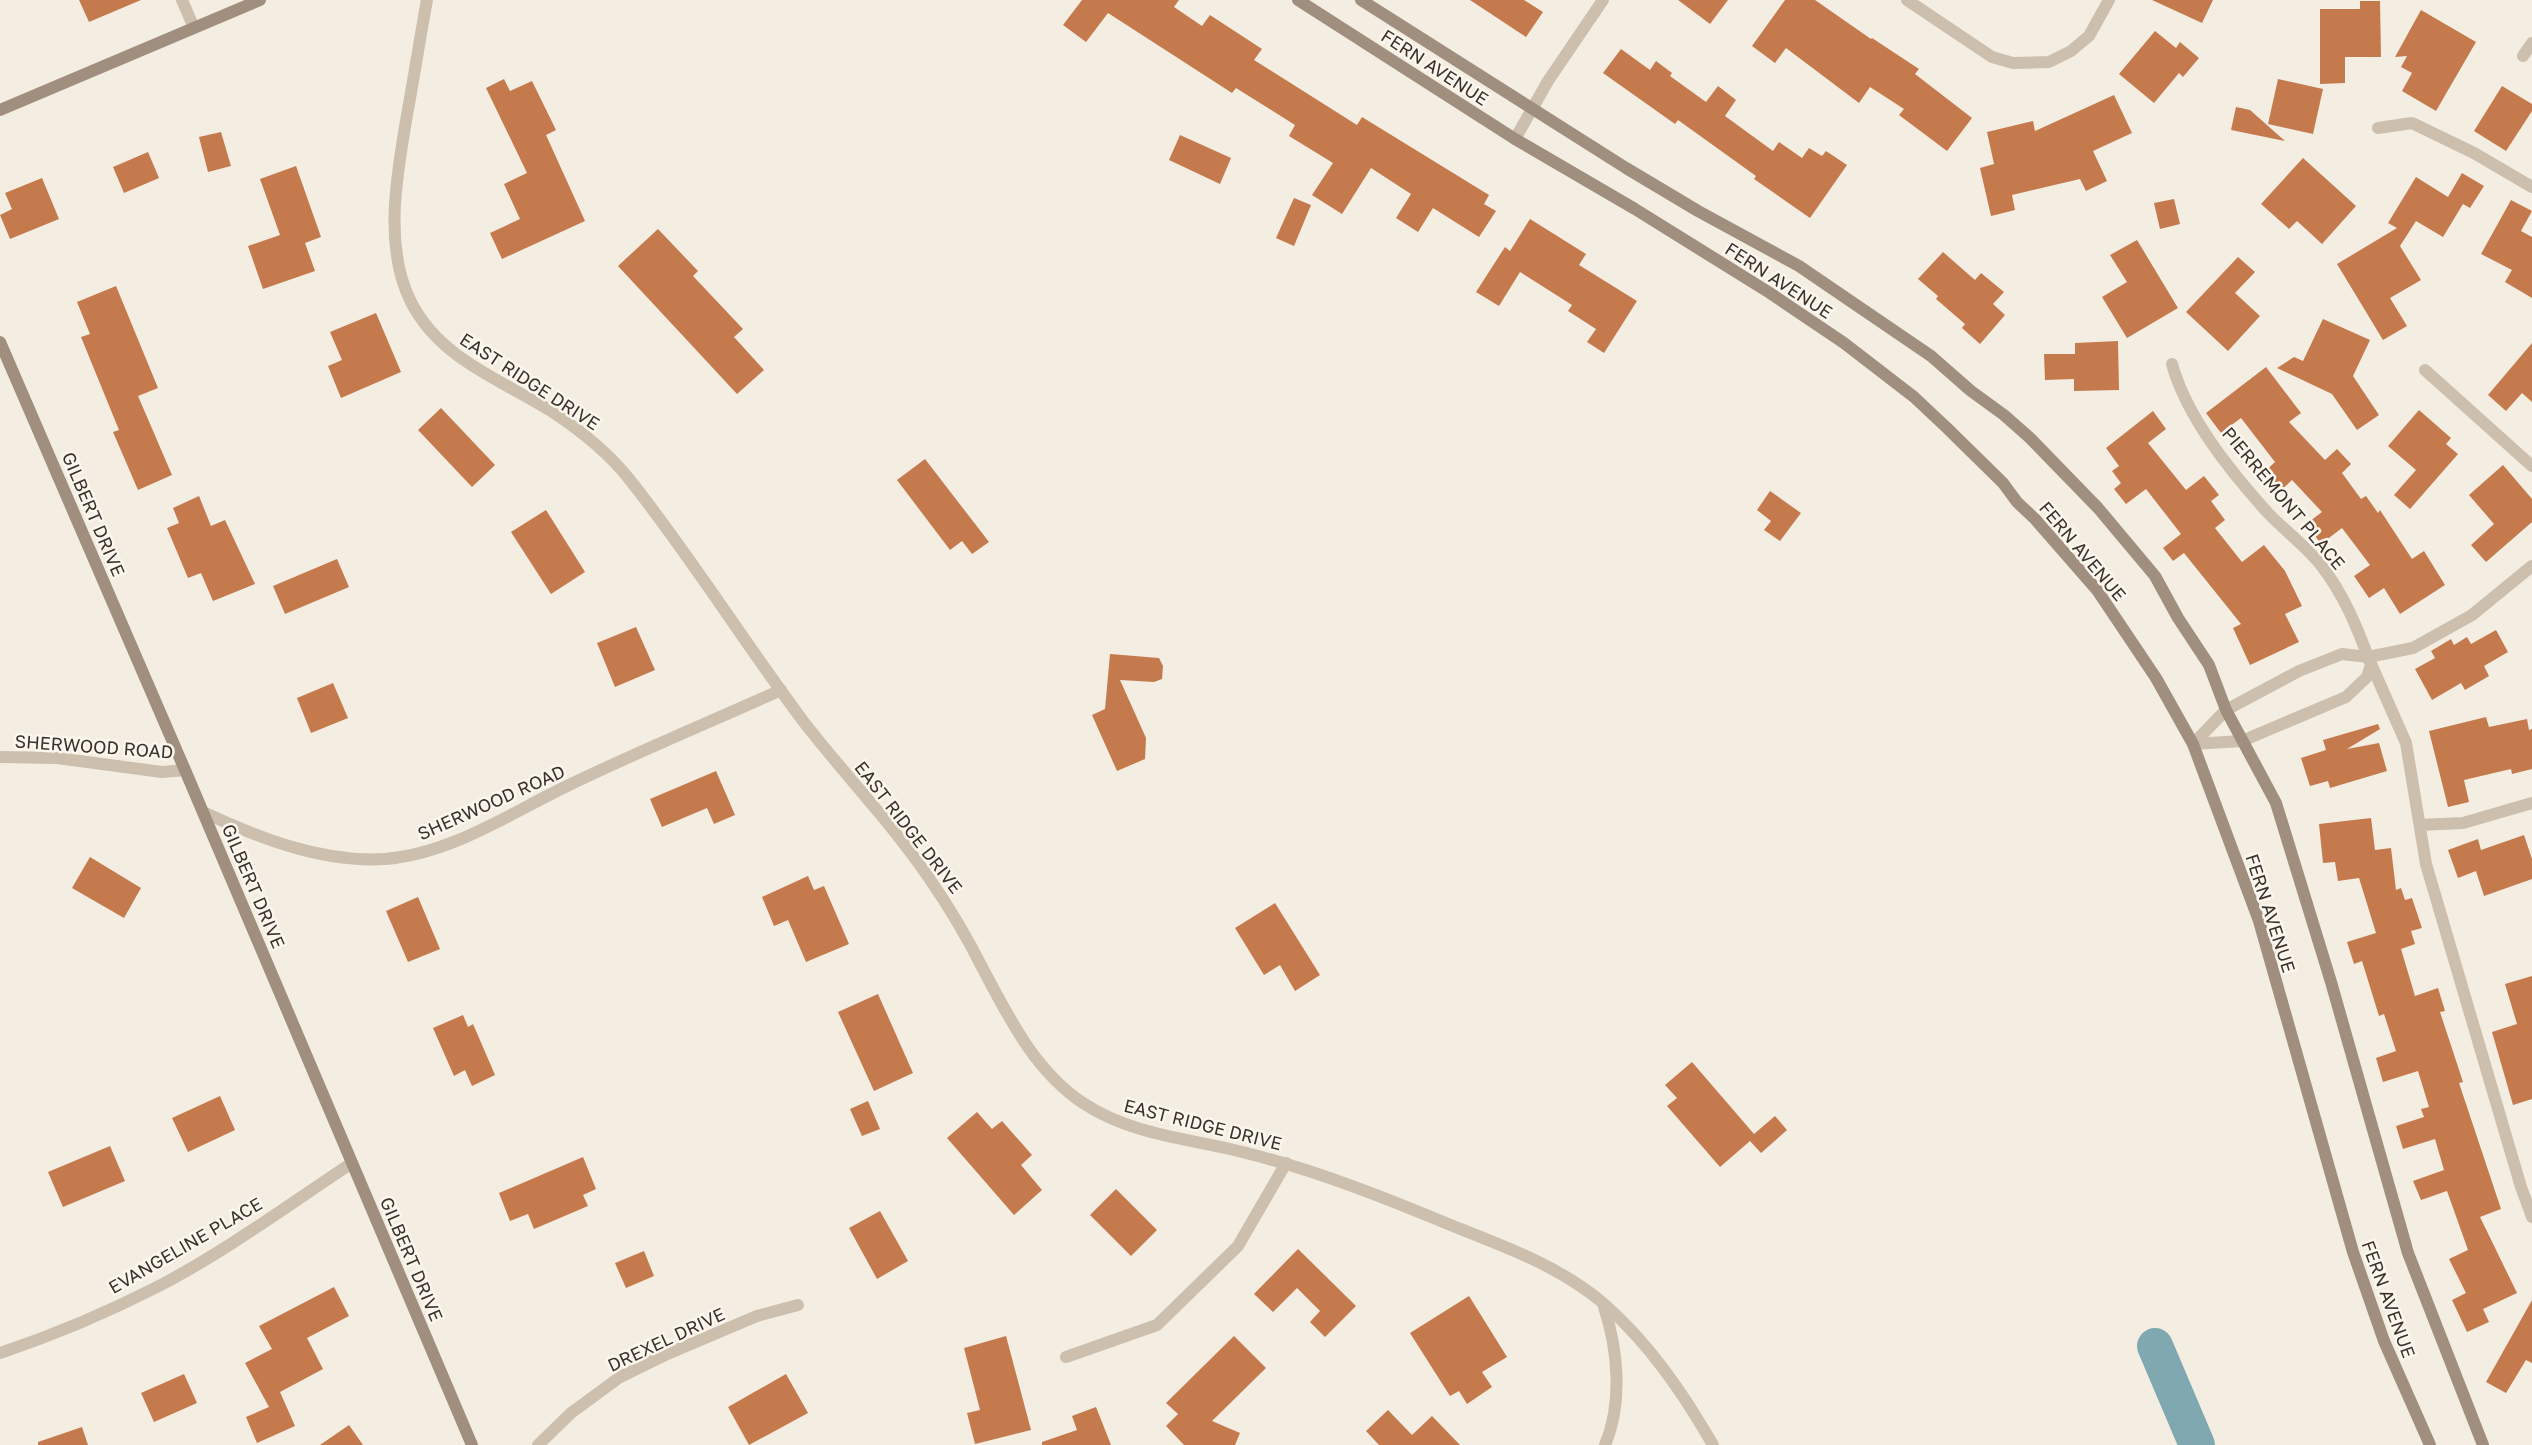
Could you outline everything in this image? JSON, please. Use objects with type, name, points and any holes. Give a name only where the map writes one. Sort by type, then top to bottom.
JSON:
[{"type":"street","points":[[182,0],[194,28]]},
{"type":"street","points":[[0,110],[260,0]]},
{"type":"street","name":"EAST RIDGE DRIVE","points":[[427,0],[395,198],[395,236],[403,282],[410,302],[428,329],[450,352],[548,409],[598,446],[629,478],[804,721],[921,866],[948,906],[1013,1025],[1045,1070],[1066,1090],[1097,1112],[1132,1128],[1232,1149],[1286,1163],[1392,1201],[1546,1264],[1604,1304],[1641,1340],[1676,1386],[1713,1445]]},
{"type":"street","name":"FERN AVENUE","points":[[1298,0],[1515,139],[1636,209],[1770,293],[1844,343],[1914,397],[2003,483],[2017,502],[2035,519],[2097,590],[2156,678],[2193,744],[2259,921],[2353,1252],[2384,1341],[2430,1445]]},
{"type":"street","name":"FERN AVENUE","points":[[1361,0],[1698,211],[1799,266],[1931,356],[1971,391],[2004,415],[2098,508],[2155,576],[2178,618],[2209,665],[2226,710],[2276,803],[2331,982],[2408,1253],[2439,1337],[2483,1445]]},
{"type":"street","points":[[1515,139],[1532,108],[1603,0]]},
{"type":"street","points":[[1907,0],[1992,57],[2013,63],[2049,62],[2071,52],[2089,36],[2109,0]]},
{"type":"street","points":[[2524,56],[2532,43]]},
{"type":"street","points":[[2378,128],[2412,123],[2474,153],[2532,187]]},
{"type":"street","name":"GILBERT DRIVE","points":[[0,342],[203,812],[472,1445]]},
{"type":"street","name":"PIERREMONT PLACE","points":[[2172,364],[2178,388],[2197,422],[2269,514],[2305,546],[2321,565],[2346,602],[2371,665],[2367,677],[2346,697],[2242,741],[2193,744]]},
{"type":"street","points":[[2425,370],[2532,466]]},
{"type":"street","points":[[2193,744],[2226,710],[2299,671],[2342,654],[2368,656],[2414,648],[2472,615],[2532,566]]},
{"type":"street","points":[[2368,656],[2406,743],[2426,864],[2521,1187],[2532,1217]]},
{"type":"street","name":"SHERWOOD ROAD","points":[[203,812],[274,842],[324,854],[385,859],[422,853],[465,836],[568,786],[781,690]]},
{"type":"street","name":"SHERWOOD ROAD","points":[[0,757],[57,758],[162,772],[185,770]]},
{"type":"street","points":[[2420,826],[2463,823],[2532,802]]},
{"type":"street","name":"EVANGELINE PLACE","points":[[0,1353],[89,1320],[158,1286],[230,1243],[352,1163]]},
{"type":"street","points":[[1066,1358],[1157,1325],[1238,1246],[1286,1163]]},
{"type":"street","points":[[1604,1304],[1610,1325],[1616,1363],[1615,1402],[1605,1445]]},
{"type":"street","name":"DREXEL DRIVE","points":[[538,1445],[571,1413],[620,1377],[665,1354],[757,1316],[798,1305]]},
{"type":"building","points":[[79,0],[141,0],[89,22]]},
{"type":"building","points":[[1082,0],[1179,0],[1174,7],[1202,26],[1210,15],[1262,49],[1254,60],[1357,125],[1362,117],[1489,195],[1484,204],[1496,211],[1479,237],[1433,208],[1418,232],[1396,218],[1411,194],[1371,168],[1342,214],[1312,195],[1333,163],[1289,136],[1295,125],[1236,88],[1232,93],[1108,13],[1086,42],[1063,25]]},
{"type":"building","points":[[1470,0],[1524,0],[1543,12],[1526,37]]},
{"type":"building","points":[[1678,0],[1728,0],[1710,24]]},
{"type":"building","points":[[1785,0],[1815,0],[1871,39],[1919,69],[1915,74],[1972,118],[1947,151],[1899,115],[1904,109],[1870,87],[1859,103],[1786,48],[1775,63],[1752,46]]},
{"type":"building","points":[[2152,0],[2213,0],[2202,23]]},
{"type":"building","points":[[2360,1],[2380,1],[2381,57],[2345,57],[2345,83],[2320,84],[2320,9],[2360,9]]},
{"type":"building","points":[[2421,10],[2476,42],[2436,111],[2402,91],[2412,73],[2401,67],[2407,56],[2395,57]]},
{"type":"building","points":[[2155,31],[2176,48],[2180,42],[2199,58],[2183,77],[2179,73],[2154,103],[2119,74]]},
{"type":"building","points":[[1621,49],[1650,70],[1656,61],[1672,73],[1670,76],[1706,102],[1718,86],[1736,100],[1725,116],[1773,151],[1779,142],[1802,158],[1809,148],[1822,156],[1826,151],[1847,165],[1810,218],[1754,179],[1756,176],[1678,120],[1675,124],[1603,73]]},
{"type":"building","points":[[504,79],[510,91],[532,81],[556,130],[546,135],[585,221],[502,259],[490,233],[520,219],[504,184],[527,173],[486,88]]},
{"type":"building","points":[[2278,79],[2323,89],[2313,134],[2268,124]]},
{"type":"building","points":[[2502,86],[2532,104],[2532,111],[2506,151],[2474,131]]},
{"type":"building","points":[[2114,95],[2132,133],[2093,151],[2107,181],[2086,191],[2080,179],[2012,195],[2015,210],[1991,216],[1980,168],[1994,164],[1987,132],[2033,121],[2035,131]]},
{"type":"building","points":[[2236,107],[2250,110],[2285,141],[2231,130]]},
{"type":"building","points":[[221,132],[231,166],[208,172],[199,137]]},
{"type":"building","points":[[1180,135],[1231,158],[1220,184],[1169,160]]},
{"type":"building","points":[[148,152],[159,178],[124,193],[113,167]]},
{"type":"building","points":[[2303,158],[2356,206],[2322,244],[2297,221],[2289,229],[2261,204]]},
{"type":"building","points":[[296,166],[321,237],[305,243],[315,271],[263,289],[248,246],[280,235],[260,179]]},
{"type":"building","points":[[2462,173],[2484,186],[2470,208],[2463,204],[2443,237],[2416,221],[2400,246],[2421,280],[2390,298],[2407,326],[2383,340],[2337,264],[2397,228],[2388,223],[2416,177],[2448,197]]},
{"type":"building","points":[[42,178],[59,219],[10,239],[0,215],[12,209],[5,193]]},
{"type":"building","points":[[1294,198],[1311,205],[1294,246],[1276,238]]},
{"type":"building","points":[[2174,199],[2180,224],[2160,229],[2154,203]]},
{"type":"building","points":[[2511,200],[2532,211],[2521,231],[2532,237],[2532,298],[2505,282],[2512,270],[2481,254]]},
{"type":"building","points":[[1530,219],[1586,254],[1579,265],[1637,301],[1604,353],[1587,342],[1596,329],[1568,311],[1572,305],[1520,272],[1499,306],[1476,292],[1505,247],[1510,251]]},
{"type":"building","points":[[658,229],[698,271],[693,276],[743,329],[734,337],[764,370],[737,394],[618,266]]},
{"type":"building","points":[[2137,240],[2178,308],[2127,338],[2102,297],[2127,282],[2110,255]]},
{"type":"building","points":[[1943,252],[1975,280],[1981,273],[2004,292],[1993,304],[2005,315],[1980,344],[1962,328],[1965,324],[1936,299],[1938,296],[1918,279]]},
{"type":"building","points":[[2238,257],[2255,272],[2235,293],[2260,316],[2228,351],[2186,312]]},
{"type":"building","points":[[116,286],[158,388],[138,396],[172,475],[138,490],[113,432],[119,430],[81,337],[90,334],[77,302]]},
{"type":"building","points":[[376,313],[401,372],[341,398],[328,366],[342,360],[330,332]]},
{"type":"building","points":[[2323,319],[2370,340],[2353,376],[2379,415],[2357,430],[2332,394],[2277,368],[2294,357],[2303,361]]},
{"type":"building","points":[[2118,341],[2119,390],[2074,391],[2074,379],[2045,380],[2044,354],[2075,354],[2075,343]]},
{"type":"building","points":[[2532,343],[2532,402],[2522,393],[2506,411],[2488,395]]},
{"type":"building","points":[[2266,367],[2301,413],[2289,422],[2325,460],[2337,449],[2351,464],[2342,473],[2361,499],[2366,496],[2378,513],[2380,510],[2412,559],[2424,551],[2445,585],[2400,614],[2384,588],[2369,598],[2354,576],[2370,565],[2342,528],[2321,544],[2306,524],[2322,512],[2292,480],[2275,496],[2258,478],[2275,462],[2241,418],[2221,433],[2206,413]]},
{"type":"building","points":[[441,408],[495,465],[472,487],[418,430]]},
{"type":"building","points":[[2419,410],[2451,438],[2446,444],[2458,454],[2410,509],[2394,495],[2416,470],[2388,446]]},
{"type":"building","points":[[2153,411],[2166,429],[2148,443],[2186,490],[2204,476],[2219,495],[2211,501],[2225,520],[2215,528],[2242,562],[2264,545],[2285,571],[2302,606],[2285,614],[2299,642],[2250,665],[2233,628],[2241,624],[2184,553],[2173,561],[2163,548],[2181,534],[2146,489],[2126,504],[2114,489],[2121,483],[2112,471],[2119,466],[2106,448]]},
{"type":"building","points":[[925,459],[989,542],[972,554],[962,541],[950,550],[897,480]]},
{"type":"building","points":[[2503,465],[2532,499],[2532,522],[2486,562],[2471,545],[2494,524],[2469,495]]},
{"type":"building","points":[[1770,491],[1801,513],[1780,541],[1764,530],[1771,521],[1757,510]]},
{"type":"building","points":[[199,496],[211,526],[225,520],[255,584],[213,601],[201,573],[188,578],[167,528],[179,523],[173,508]]},
{"type":"building","points":[[546,510],[585,572],[551,594],[511,532]]},
{"type":"building","points":[[337,559],[349,587],[285,614],[273,586]]},
{"type":"building","points":[[636,627],[655,670],[615,687],[597,643]]},
{"type":"building","points":[[2496,630],[2508,652],[2484,666],[2489,676],[2465,690],[2461,683],[2432,700],[2415,669],[2435,658],[2431,651],[2451,639],[2454,645],[2467,637],[2471,644]]},
{"type":"building","points":[[1110,654],[1159,658],[1163,666],[1162,679],[1154,682],[1120,680],[1146,738],[1145,759],[1117,771],[1092,715],[1105,709]]},
{"type":"building","points":[[333,683],[348,718],[311,733],[297,698]]},
{"type":"building","points":[[2486,717],[2489,727],[2527,719],[2529,730],[2532,729],[2532,769],[2512,774],[2511,769],[2464,780],[2469,802],[2448,807],[2429,731]]},
{"type":"building","points":[[2378,724],[2380,729],[2347,749],[2379,743],[2387,771],[2330,788],[2328,781],[2310,786],[2301,758],[2326,750],[2323,740]]},
{"type":"building","points":[[716,771],[735,815],[714,824],[707,808],[662,827],[650,799]]},
{"type":"building","points":[[2371,818],[2375,850],[2391,848],[2396,890],[2401,888],[2405,900],[2412,898],[2422,928],[2411,931],[2415,944],[2401,949],[2415,996],[2438,988],[2445,1011],[2440,1012],[2463,1082],[2459,1083],[2501,1209],[2480,1217],[2517,1293],[2483,1309],[2489,1322],[2467,1332],[2452,1300],[2466,1293],[2449,1259],[2468,1250],[2447,1191],[2421,1200],[2413,1181],[2444,1170],[2435,1139],[2403,1149],[2396,1126],[2424,1117],[2421,1109],[2429,1107],[2418,1071],[2383,1082],[2376,1058],[2396,1051],[2384,1014],[2379,1016],[2362,961],[2354,964],[2347,942],[2376,933],[2359,878],[2338,881],[2335,862],[2323,863],[2319,824]]},
{"type":"building","points":[[2524,835],[2532,859],[2532,879],[2484,896],[2476,871],[2458,878],[2448,850],[2478,839],[2481,850]]},
{"type":"building","points":[[90,857],[141,888],[124,918],[72,888]]},
{"type":"building","points":[[808,876],[814,890],[824,886],[849,944],[806,962],[788,920],[774,926],[762,897]]},
{"type":"building","points":[[418,897],[440,949],[408,962],[386,911]]},
{"type":"building","points":[[1275,903],[1320,975],[1295,991],[1280,965],[1264,975],[1235,928]]},
{"type":"building","points":[[2532,976],[2532,1099],[2513,1105],[2492,1032],[2517,1024],[2505,984]]},
{"type":"building","points":[[878,994],[913,1073],[874,1091],[838,1012]]},
{"type":"building","points":[[463,1015],[468,1027],[473,1024],[495,1075],[472,1086],[465,1070],[454,1076],[433,1028]]},
{"type":"building","points":[[1692,1062],[1754,1134],[1775,1116],[1787,1130],[1761,1153],[1750,1141],[1720,1167],[1667,1106],[1677,1098],[1665,1085]]},
{"type":"building","points":[[220,1096],[235,1130],[188,1152],[172,1118]]},
{"type":"building","points":[[868,1101],[880,1129],[862,1136],[850,1109]]},
{"type":"building","points":[[977,1112],[992,1129],[1002,1121],[1032,1155],[1021,1165],[1042,1190],[1014,1215],[947,1138]]},
{"type":"building","points":[[110,1146],[125,1181],[63,1207],[48,1172]]},
{"type":"building","points":[[583,1157],[596,1189],[583,1195],[588,1206],[534,1229],[528,1214],[510,1221],[499,1193]]},
{"type":"building","points":[[1116,1189],[1157,1230],[1131,1256],[1090,1215]]},
{"type":"building","points":[[880,1211],[908,1261],[877,1279],[849,1228]]},
{"type":"building","points":[[1298,1249],[1356,1306],[1325,1337],[1310,1322],[1320,1311],[1297,1288],[1273,1312],[1254,1294]]},
{"type":"building","points":[[644,1251],[654,1276],[626,1288],[615,1263]]},
{"type":"building","points":[[334,1287],[349,1316],[307,1338],[323,1369],[280,1392],[295,1426],[257,1443],[246,1417],[269,1407],[245,1363],[272,1349],[259,1326]]},
{"type":"building","points":[[1469,1296],[1507,1357],[1482,1372],[1492,1387],[1467,1404],[1459,1391],[1450,1396],[1410,1333]]},
{"type":"building","points":[[2532,1300],[2532,1363],[2526,1360],[2506,1393],[2486,1382]]},
{"type":"building","points":[[1006,1336],[1031,1430],[975,1444],[967,1413],[980,1410],[964,1348]]},
{"type":"building","points":[[1234,1336],[1266,1368],[1212,1421],[1240,1433],[1235,1445],[1184,1445],[1166,1426],[1178,1414],[1166,1403]]},
{"type":"building","points":[[184,1374],[197,1403],[154,1422],[141,1393]]},
{"type":"building","points":[[786,1374],[808,1413],[749,1445],[728,1407]]},
{"type":"building","points":[[1096,1407],[1111,1445],[1042,1445],[1042,1442],[1077,1430],[1072,1416]]},
{"type":"building","points":[[1388,1410],[1412,1435],[1432,1416],[1460,1445],[1379,1445],[1366,1431]]},
{"type":"building","points":[[349,1425],[363,1445],[320,1445]]},
{"type":"building","points":[[82,1427],[88,1445],[38,1445],[38,1442]]},
{"type":"waterway","points":[[2155,1346],[2197,1445]]}]
